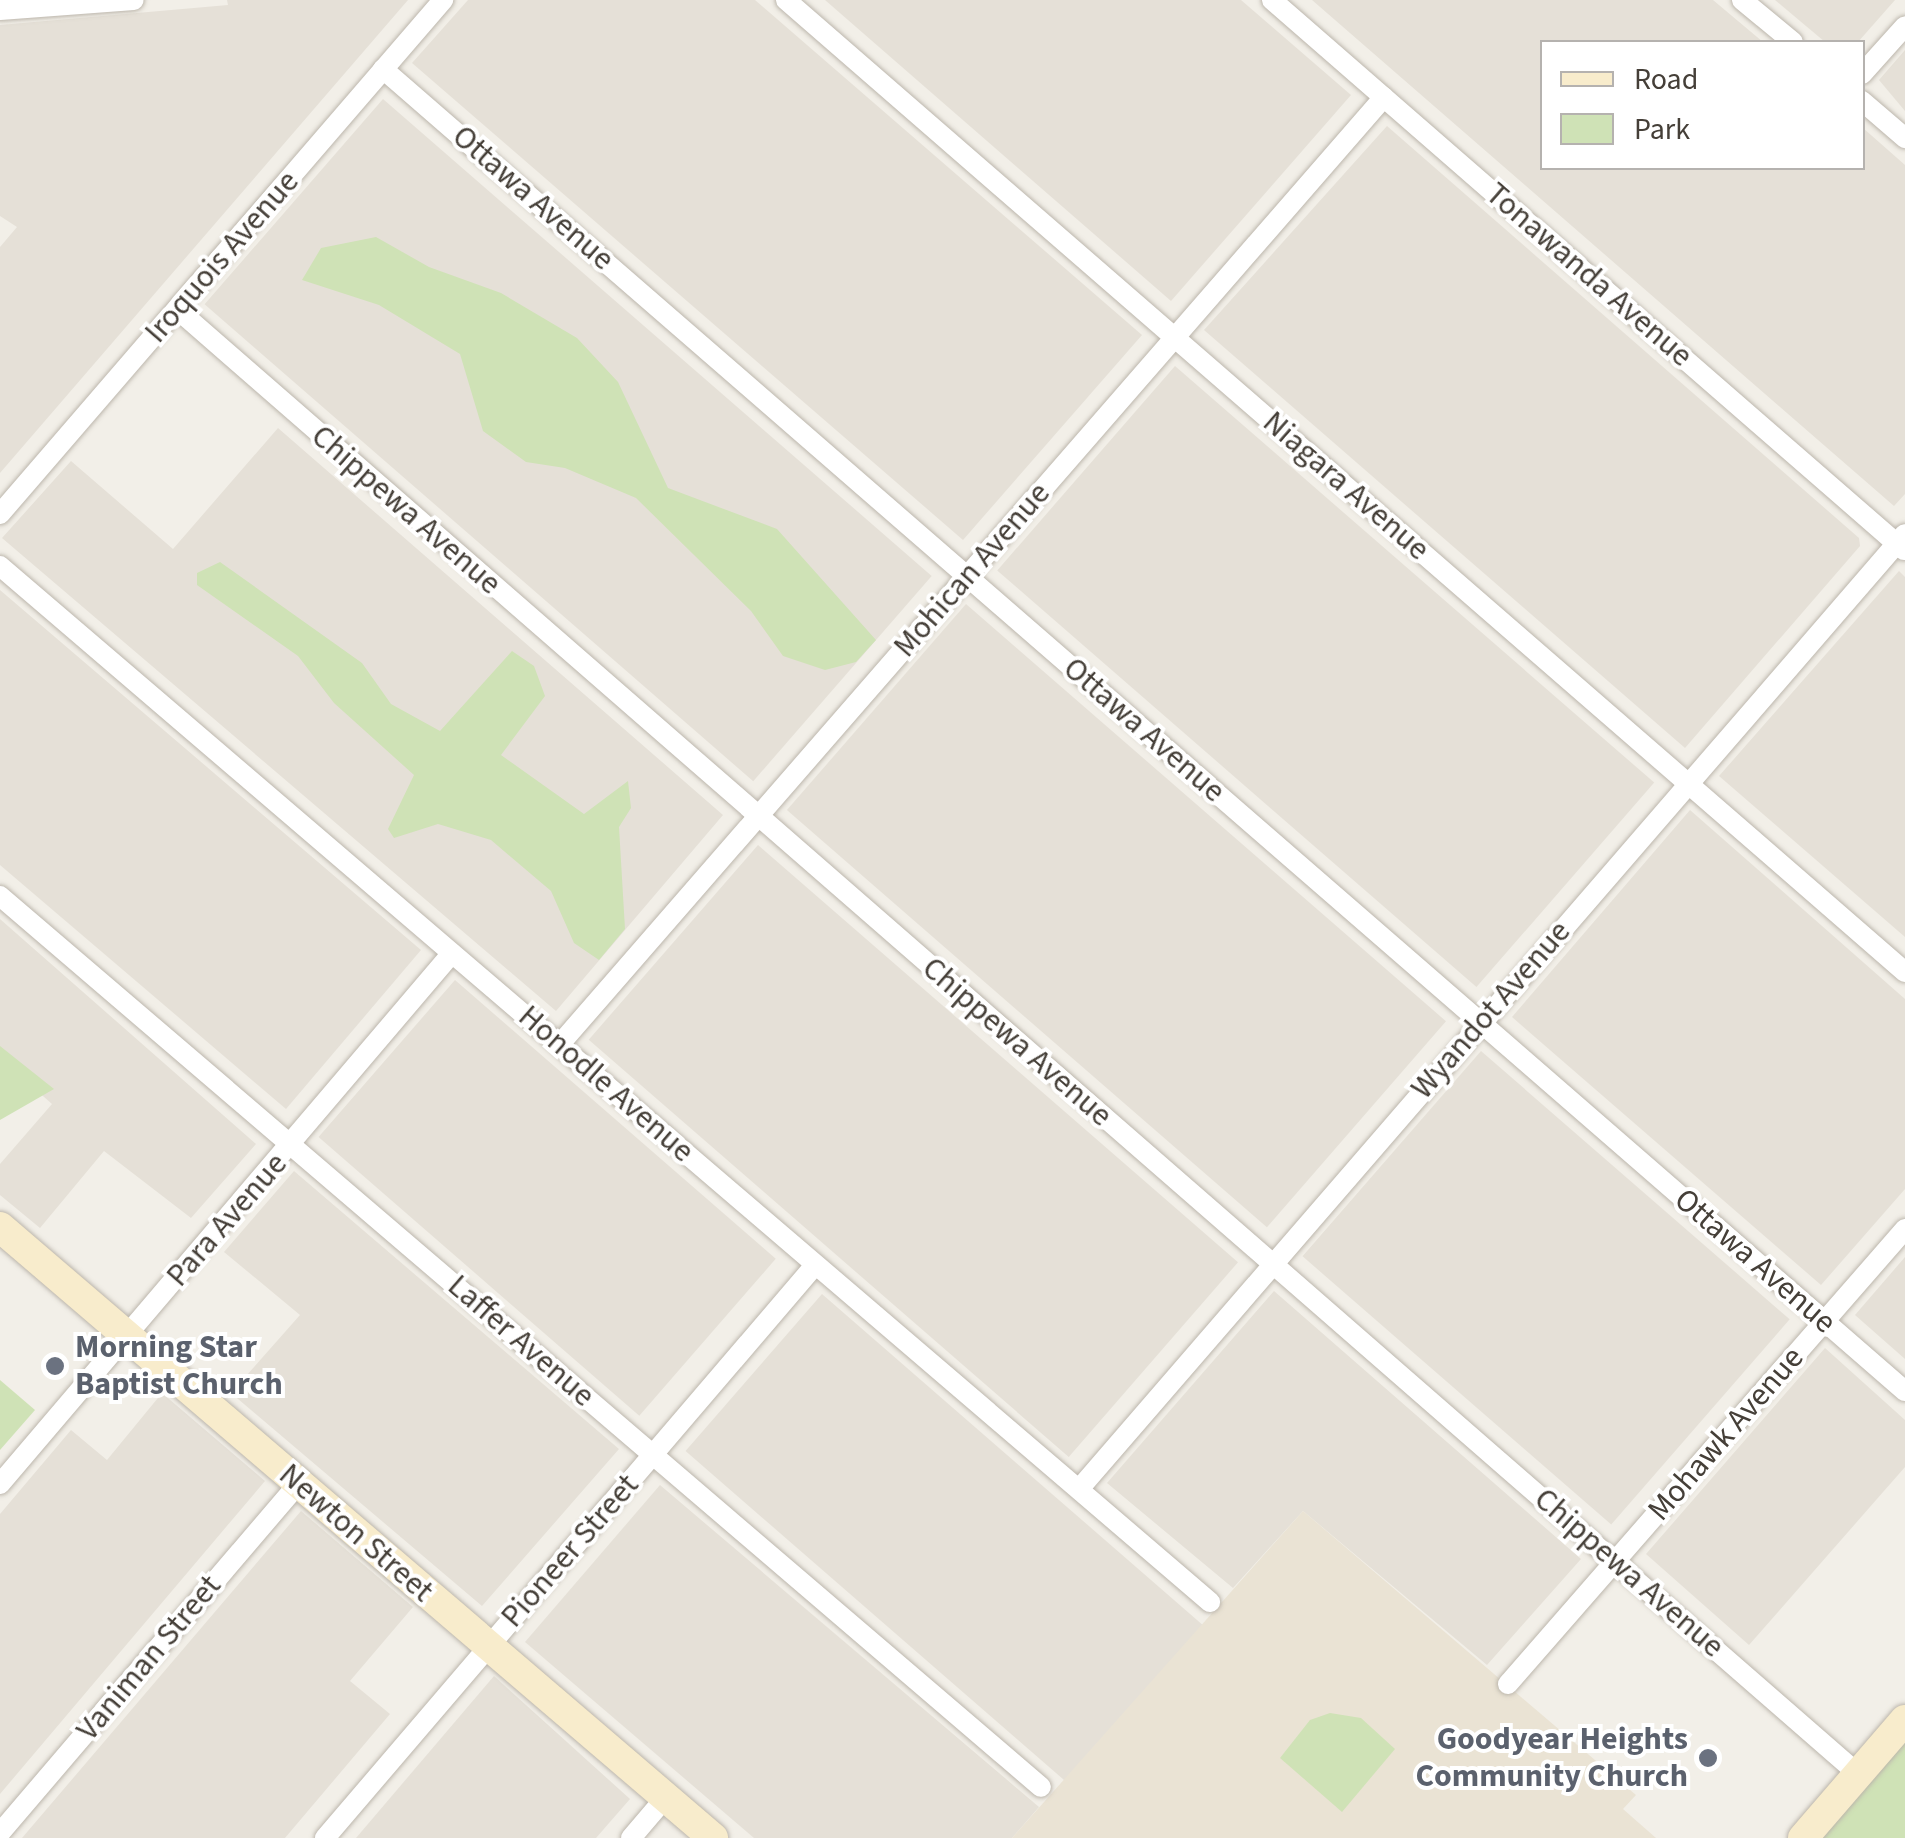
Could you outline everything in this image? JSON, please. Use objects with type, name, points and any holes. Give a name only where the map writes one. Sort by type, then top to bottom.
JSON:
[{"type":"street","points":[[0,10],[134,0]]},
{"type":"street","name":"Iroquois Avenue","points":[[0,514],[443,0]]},
{"type":"street","name":"Niagara Avenue","points":[[786,0],[1905,972]]},
{"type":"street","name":"Tonawanda Avenue","points":[[1272,0],[1902,543]]},
{"type":"street","points":[[1742,0],[1790,40]]},
{"type":"street","points":[[1865,71],[1905,26]]},
{"type":"street","name":"Ottawa Avenue","points":[[383,68],[1905,1392]]},
{"type":"street","name":"Mohican Avenue","points":[[560,1044],[1384,97]]},
{"type":"street","points":[[1865,104],[1905,138]]},
{"type":"street","name":"Chippewa Avenue","points":[[177,309],[1858,1774]]},
{"type":"street","name":"Wyandot Avenue","points":[[1080,1488],[1479,1022],[1902,543]]},
{"type":"street","name":"Honodle Avenue","points":[[0,566],[1210,1602]]},
{"type":"street","name":"Laffer Avenue","points":[[0,896],[1042,1787]]},
{"type":"street","name":"Para Avenue","points":[[0,1484],[292,1145],[452,952]]},
{"type":"street","name":"Newton Street","points":[[0,1227],[712,1838]]},
{"type":"street","name":"Mohawk Avenue","points":[[1508,1684],[1905,1228]]},
{"type":"street","name":"Pioneer Street","points":[[325,1838],[814,1264]]},
{"type":"street","name":"Vaniman Street","points":[[0,1834],[298,1483]]},
{"type":"street","points":[[1803,1838],[1905,1720]]},
{"type":"street","points":[[631,1838],[665,1798]]},
{"type":"shaded area","points":[[227,0],[408,0],[0,473],[0,247],[17,227],[0,216],[0,25],[228,5]]},
{"type":"shaded area","points":[[468,0],[755,0],[1142,335],[963,540],[412,63]]},
{"type":"shaded area","points":[[825,0],[1241,0],[1351,95],[1171,301]]},
{"type":"shaded area","points":[[1312,0],[1713,0],[1761,40],[1540,40],[1540,170],[1865,170],[1865,130],[1905,165],[1905,494],[1894,506]]},
{"type":"shaded area","points":[[1775,0],[1895,0],[1860,40],[1823,40]]},
{"type":"shaded area","points":[[1905,50],[1905,111],[1879,80]]},
{"type":"shaded area","points":[[383,99],[932,576],[753,781],[205,304]]},
{"type":"shaded area","points":[[1387,126],[1859,538],[1860,546],[1685,748],[1204,330]]},
{"type":"shaded area","points":[[1175,366],[1654,783],[1476,987],[997,571]]},
{"type":"shaded area","points":[[278,428],[723,815],[556,1011],[2,538],[71,461],[173,549]]},
{"type":"shaded area","points":[[1899,571],[1905,577],[1905,937],[1719,776]]},
{"type":"shaded area","points":[[0,590],[421,950],[286,1109],[0,865]]},
{"type":"shaded area","points":[[966,604],[1446,1021],[1267,1227],[787,810]]},
{"type":"shaded area","points":[[1690,810],[1905,999],[1905,1189],[1821,1285],[1512,1017]]},
{"type":"shaded area","points":[[758,845],[1238,1262],[1069,1457],[589,1040]]},
{"type":"shaded area","points":[[0,919],[256,1144],[191,1218],[104,1151],[40,1228],[0,1195],[0,1164],[52,1104],[0,1058]]},
{"type":"shaded area","points":[[455,980],[776,1259],[639,1416],[319,1137]]},
{"type":"shaded area","points":[[1481,1051],[1790,1319],[1611,1525],[1303,1256]]},
{"type":"shaded area","points":[[294,1171],[619,1449],[482,1606],[231,1393],[300,1315],[224,1252]]},
{"type":"shaded area","points":[[1905,1257],[1905,1359],[1855,1315]]},
{"type":"shaded area","points":[[1274,1291],[1581,1559],[1487,1665],[1303,1511],[1233,1588],[1107,1483]]},
{"type":"shaded area","points":[[822,1294],[1204,1626],[1067,1783],[686,1451]]},
{"type":"shaded area","points":[[1825,1348],[1905,1420],[1905,1467],[1749,1645],[1646,1554]]},
{"type":"shaded area","points":[[162,1393],[265,1481],[0,1794],[0,1514],[71,1430],[107,1460]]},
{"type":"shaded area","points":[[660,1485],[1039,1807],[1012,1838],[754,1838],[525,1642]]},
{"type":"shaded area","points":[[301,1511],[413,1607],[350,1681],[390,1714],[285,1838],[22,1838]]},
{"type":"shaded area","points":[[1303,1511],[1636,1795],[1623,1809],[1656,1838],[1012,1838]]},
{"type":"shaded area","points":[[494,1676],[630,1799],[596,1838],[356,1838]]},
{"type":"green space","points":[[376,237],[429,267],[501,293],[577,338],[618,382],[668,488],[777,529],[876,640],[856,662],[825,670],[783,656],[751,611],[636,498],[565,468],[526,462],[483,431],[460,354],[379,305],[302,280],[321,248]]},
{"type":"green space","points":[[220,562],[362,663],[391,704],[440,731],[512,651],[534,666],[545,696],[501,755],[584,814],[628,781],[631,808],[619,827],[625,929],[599,960],[574,943],[551,891],[491,840],[438,824],[394,838],[388,829],[414,775],[334,703],[298,656],[197,585],[197,573]]},
{"type":"green space","points":[[0,1046],[54,1089],[0,1120]]},
{"type":"green space","points":[[0,1380],[35,1410],[0,1450]]},
{"type":"green space","points":[[1330,1713],[1361,1718],[1395,1749],[1342,1812],[1280,1758],[1310,1720]]},
{"type":"green space","points":[[1905,1737],[1905,1838],[1818,1838]]},
{"type":"place","name":"Morning Star Baptist Church","points":[[55,1366]]},
{"type":"place","name":"Goodyear Heights Community Church","points":[[1708,1758]]}]
